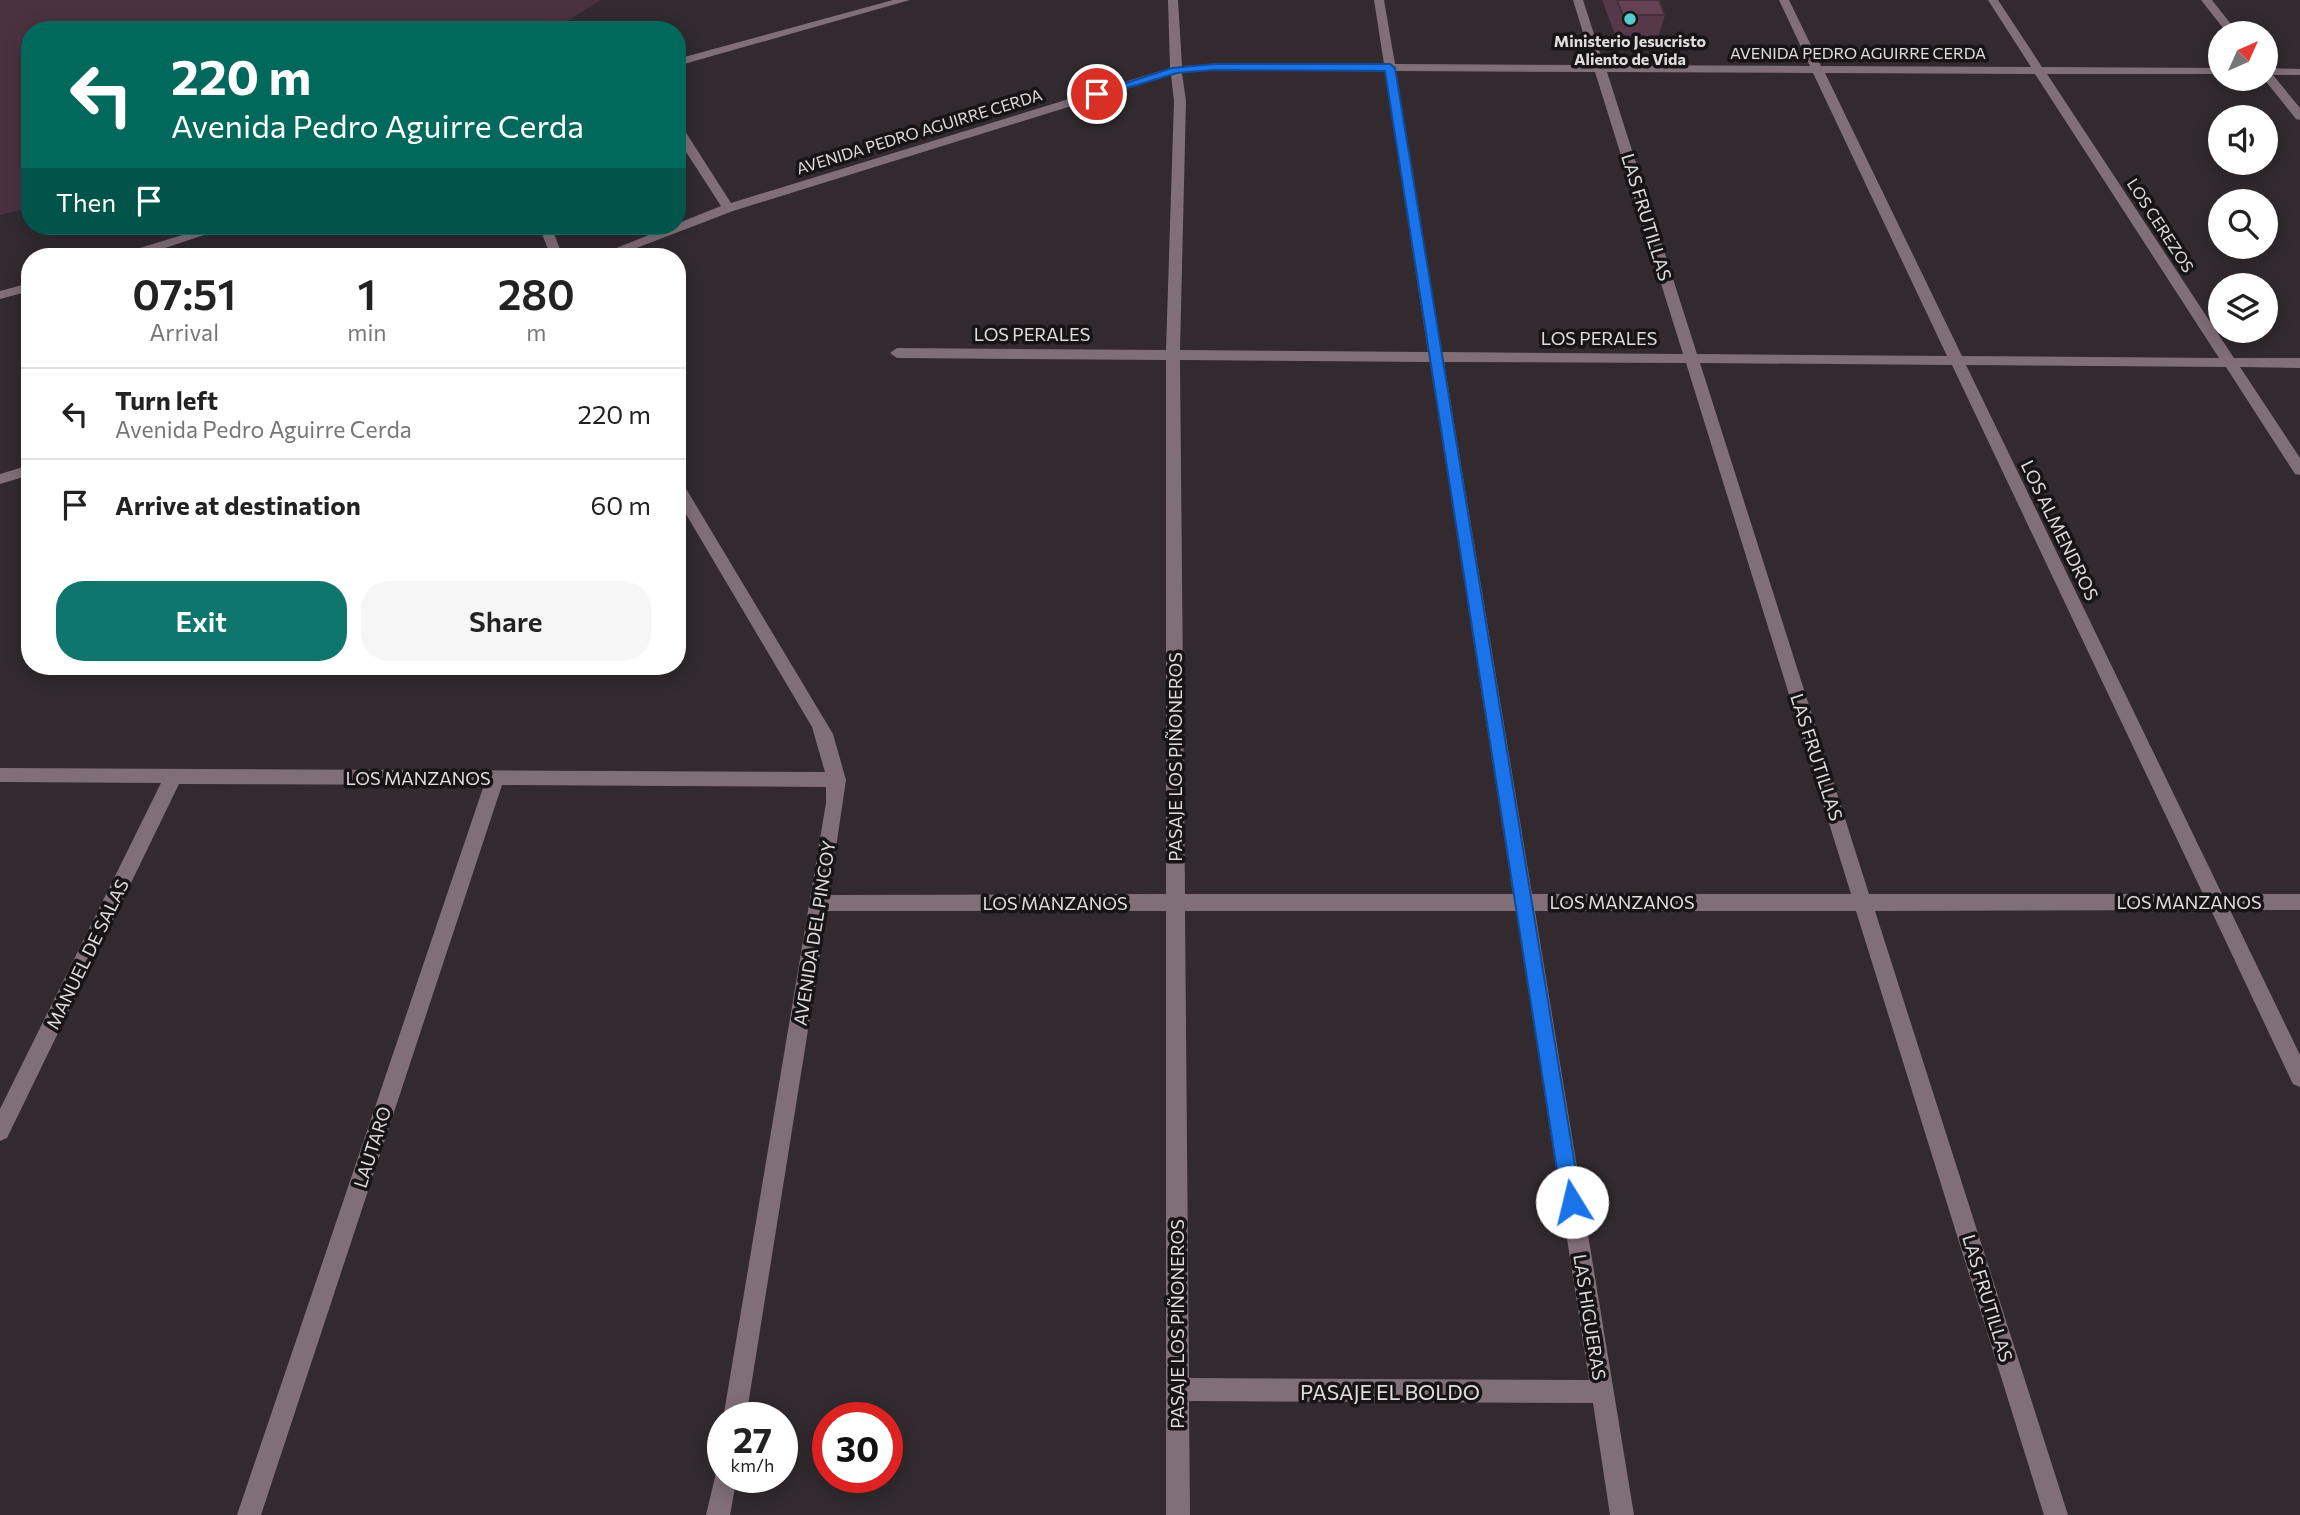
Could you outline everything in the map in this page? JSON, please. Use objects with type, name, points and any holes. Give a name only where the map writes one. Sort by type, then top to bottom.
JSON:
[{"type":"street","points":[[686,61],[905,0]]},
{"type":"street","name":"PASAJE LOS PIÑONEROS","points":[[1173,0],[1180,101],[1173,354],[1178,1515]]},
{"type":"street","name":"LAS HIGUERAS","points":[[1379,0],[1622,1515]]},
{"type":"street","name":"LAS FRUTILLAS","points":[[1578,0],[2056,1515]]},
{"type":"street","name":"LOS ALMENDROS","points":[[1784,0],[2300,1077]]},
{"type":"street","name":"LOS CEREZOS","points":[[1993,0],[2300,470]]},
{"type":"street","points":[[2206,0],[2223,21]]},
{"type":"street","name":"AVENIDA PEDRO AGUIRRE CERDA","points":[[686,224],[729,208],[1176,70],[1214,67],[2208,71]]},
{"type":"street","points":[[2278,73],[2300,72]]},
{"type":"street","points":[[2278,88],[2300,116]]},
{"type":"street","points":[[686,142],[729,208]]},
{"type":"street","points":[[154,248],[196,235]]},
{"type":"street","name":"AVENIDA PEDRO AGUIRRE CERDA","points":[[625,248],[658,235]]},
{"type":"street","points":[[0,295],[21,289]]},
{"type":"street","name":"LOS PERALES","points":[[897,352],[2300,363]]},
{"type":"street","points":[[0,478],[21,472]]},
{"type":"street","name":"AVENIDA DEL PINCOY","points":[[686,501],[820,724],[837,780],[737,1402]]},
{"type":"street","name":"LOS MANZANOS","points":[[0,775],[837,780]]},
{"type":"street","name":"MANUEL DE SALAS","points":[[0,1132],[173,777]]},
{"type":"street","name":"LAUTARO","points":[[249,1515],[495,779]]},
{"type":"street","name":"LOS MANZANOS","points":[[819,903],[2300,902]]},
{"type":"street","name":"PASAJE EL BOLDO","points":[[1177,1389],[1602,1392]]},
{"type":"street","points":[[718,1515],[721,1493]]},
{"type":"shaded area","points":[[0,0],[600,0],[568,21],[21,21],[21,210],[0,215]]},
{"type":"building","points":[[1617,0],[1659,0],[1665,15],[1623,15]]},
{"type":"place","name":"Ministerio Jesucristo Aliento de Vida","points":[[1630,19]]},
{"type":"route","points":[[1097,94],[1176,70],[1214,67],[1390,68],[1572,1202]]}]
